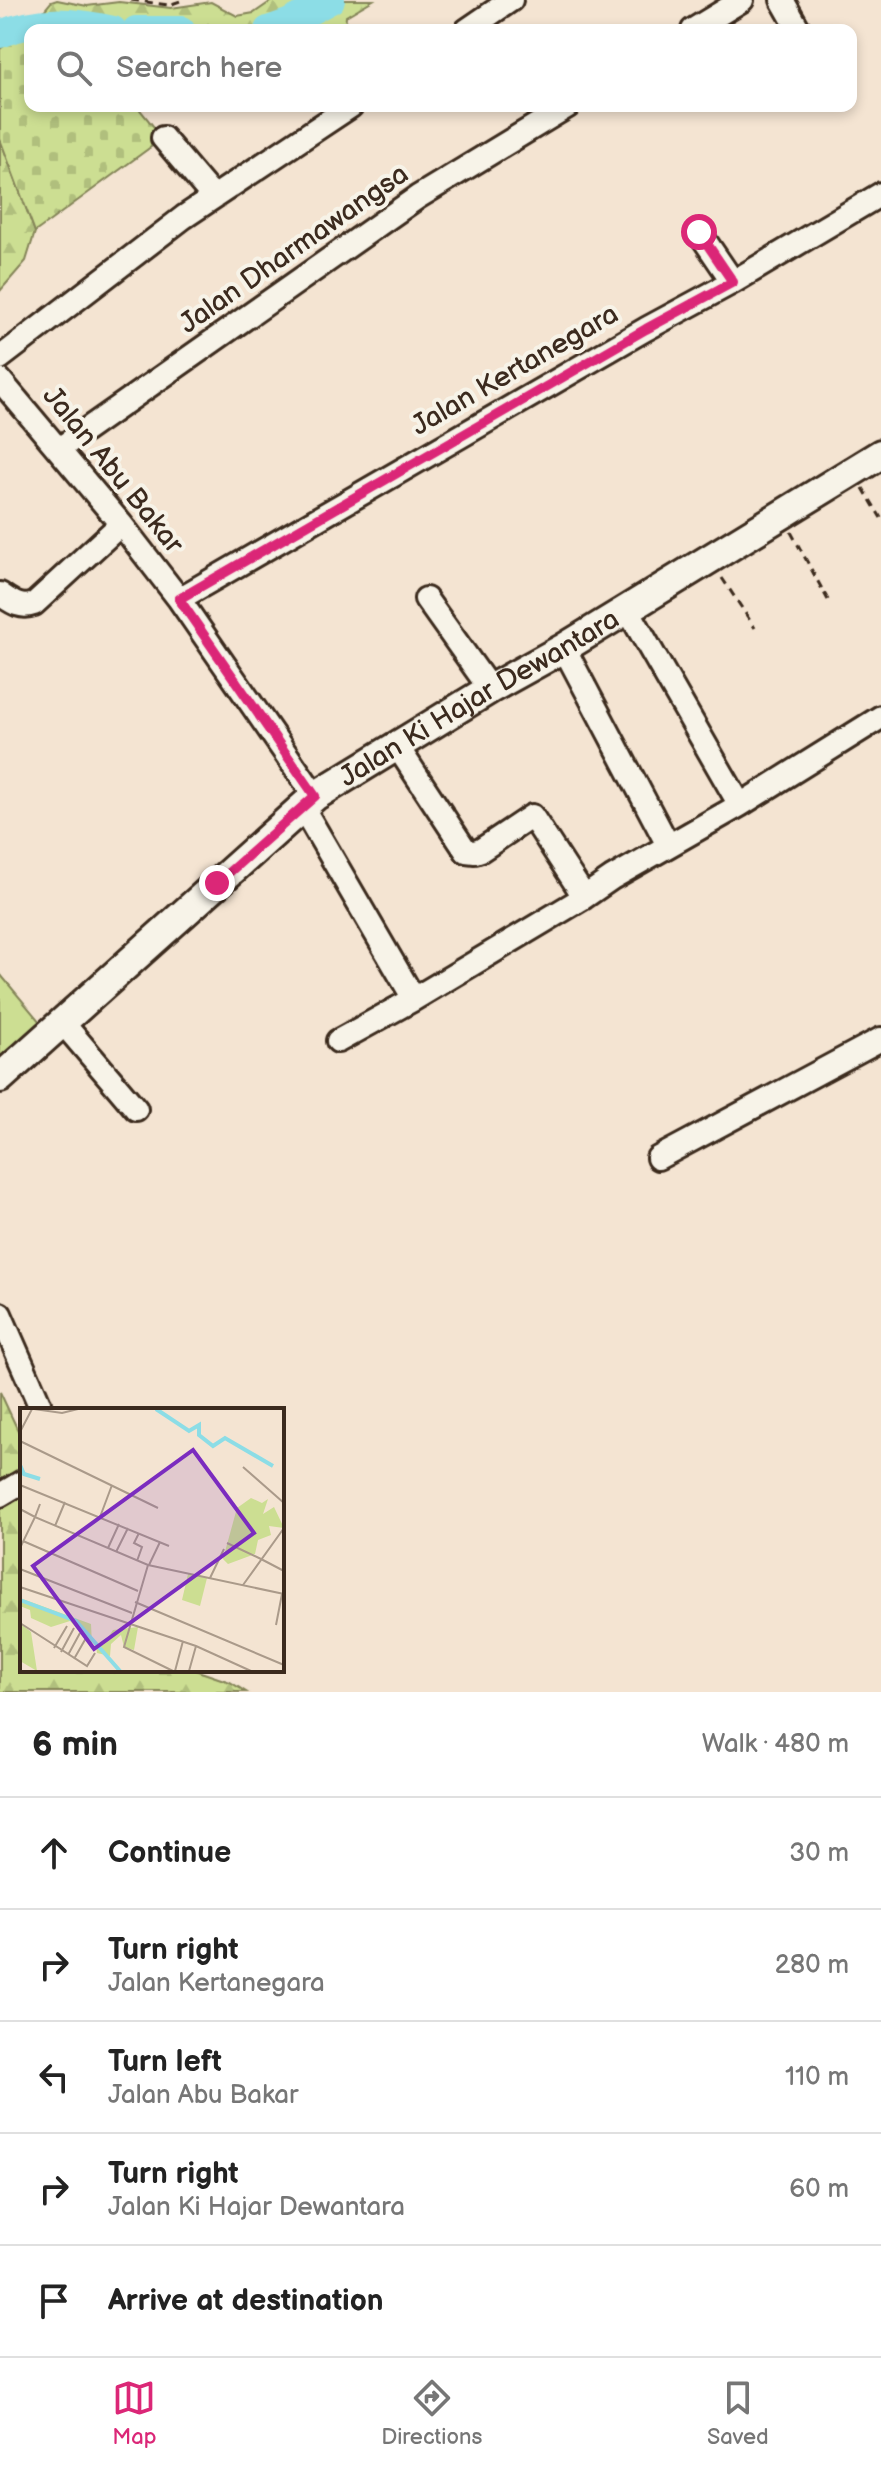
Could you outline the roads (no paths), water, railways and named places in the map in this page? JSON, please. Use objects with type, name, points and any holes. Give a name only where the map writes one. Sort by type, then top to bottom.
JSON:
[{"type":"main road","name":"Jalan Ki Hajar Dewantara","points":[[0,1078],[309,802],[490,689],[628,610],[881,454]]},
{"type":"street","points":[[476,24],[511,0]]},
{"type":"street","points":[[703,24],[742,0]]},
{"type":"street","points":[[782,0],[796,24]]},
{"type":"street","points":[[0,358],[213,197],[342,112]]},
{"type":"street","name":"Jalan Dharmawangsa","points":[[59,449],[418,197],[558,112]]},
{"type":"street","points":[[163,138],[213,197]]},
{"type":"street","name":"Jalan Kertanegara","points":[[179,599],[881,194]]},
{"type":"street","points":[[699,232],[733,282]]},
{"type":"street","name":"Jalan Abu Bakar","points":[[0,380],[121,524],[179,599],[309,802],[414,999]]},
{"type":"street","points":[[0,594],[17,605],[25,607],[34,604],[121,524]]},
{"type":"street","points":[[426,599],[490,689]]},
{"type":"street","points":[[628,610],[740,805]]},
{"type":"street","points":[[564,648],[668,845]]},
{"type":"street","points":[[338,1041],[740,805],[881,717]]},
{"type":"street","points":[[397,746],[466,851],[481,850],[532,816],[583,898]]},
{"type":"street","points":[[63,1023],[136,1109]]},
{"type":"street","points":[[658,1158],[881,1039]]},
{"type":"street","points":[[0,1314],[39,1403]]},
{"type":"street","points":[[0,1495],[20,1483]]},
{"type":"waterway","points":[[285,24],[331,0]]},
{"type":"waterway","points":[[35,24],[70,24]]},
{"type":"waterway","points":[[0,34],[24,26]]}]
